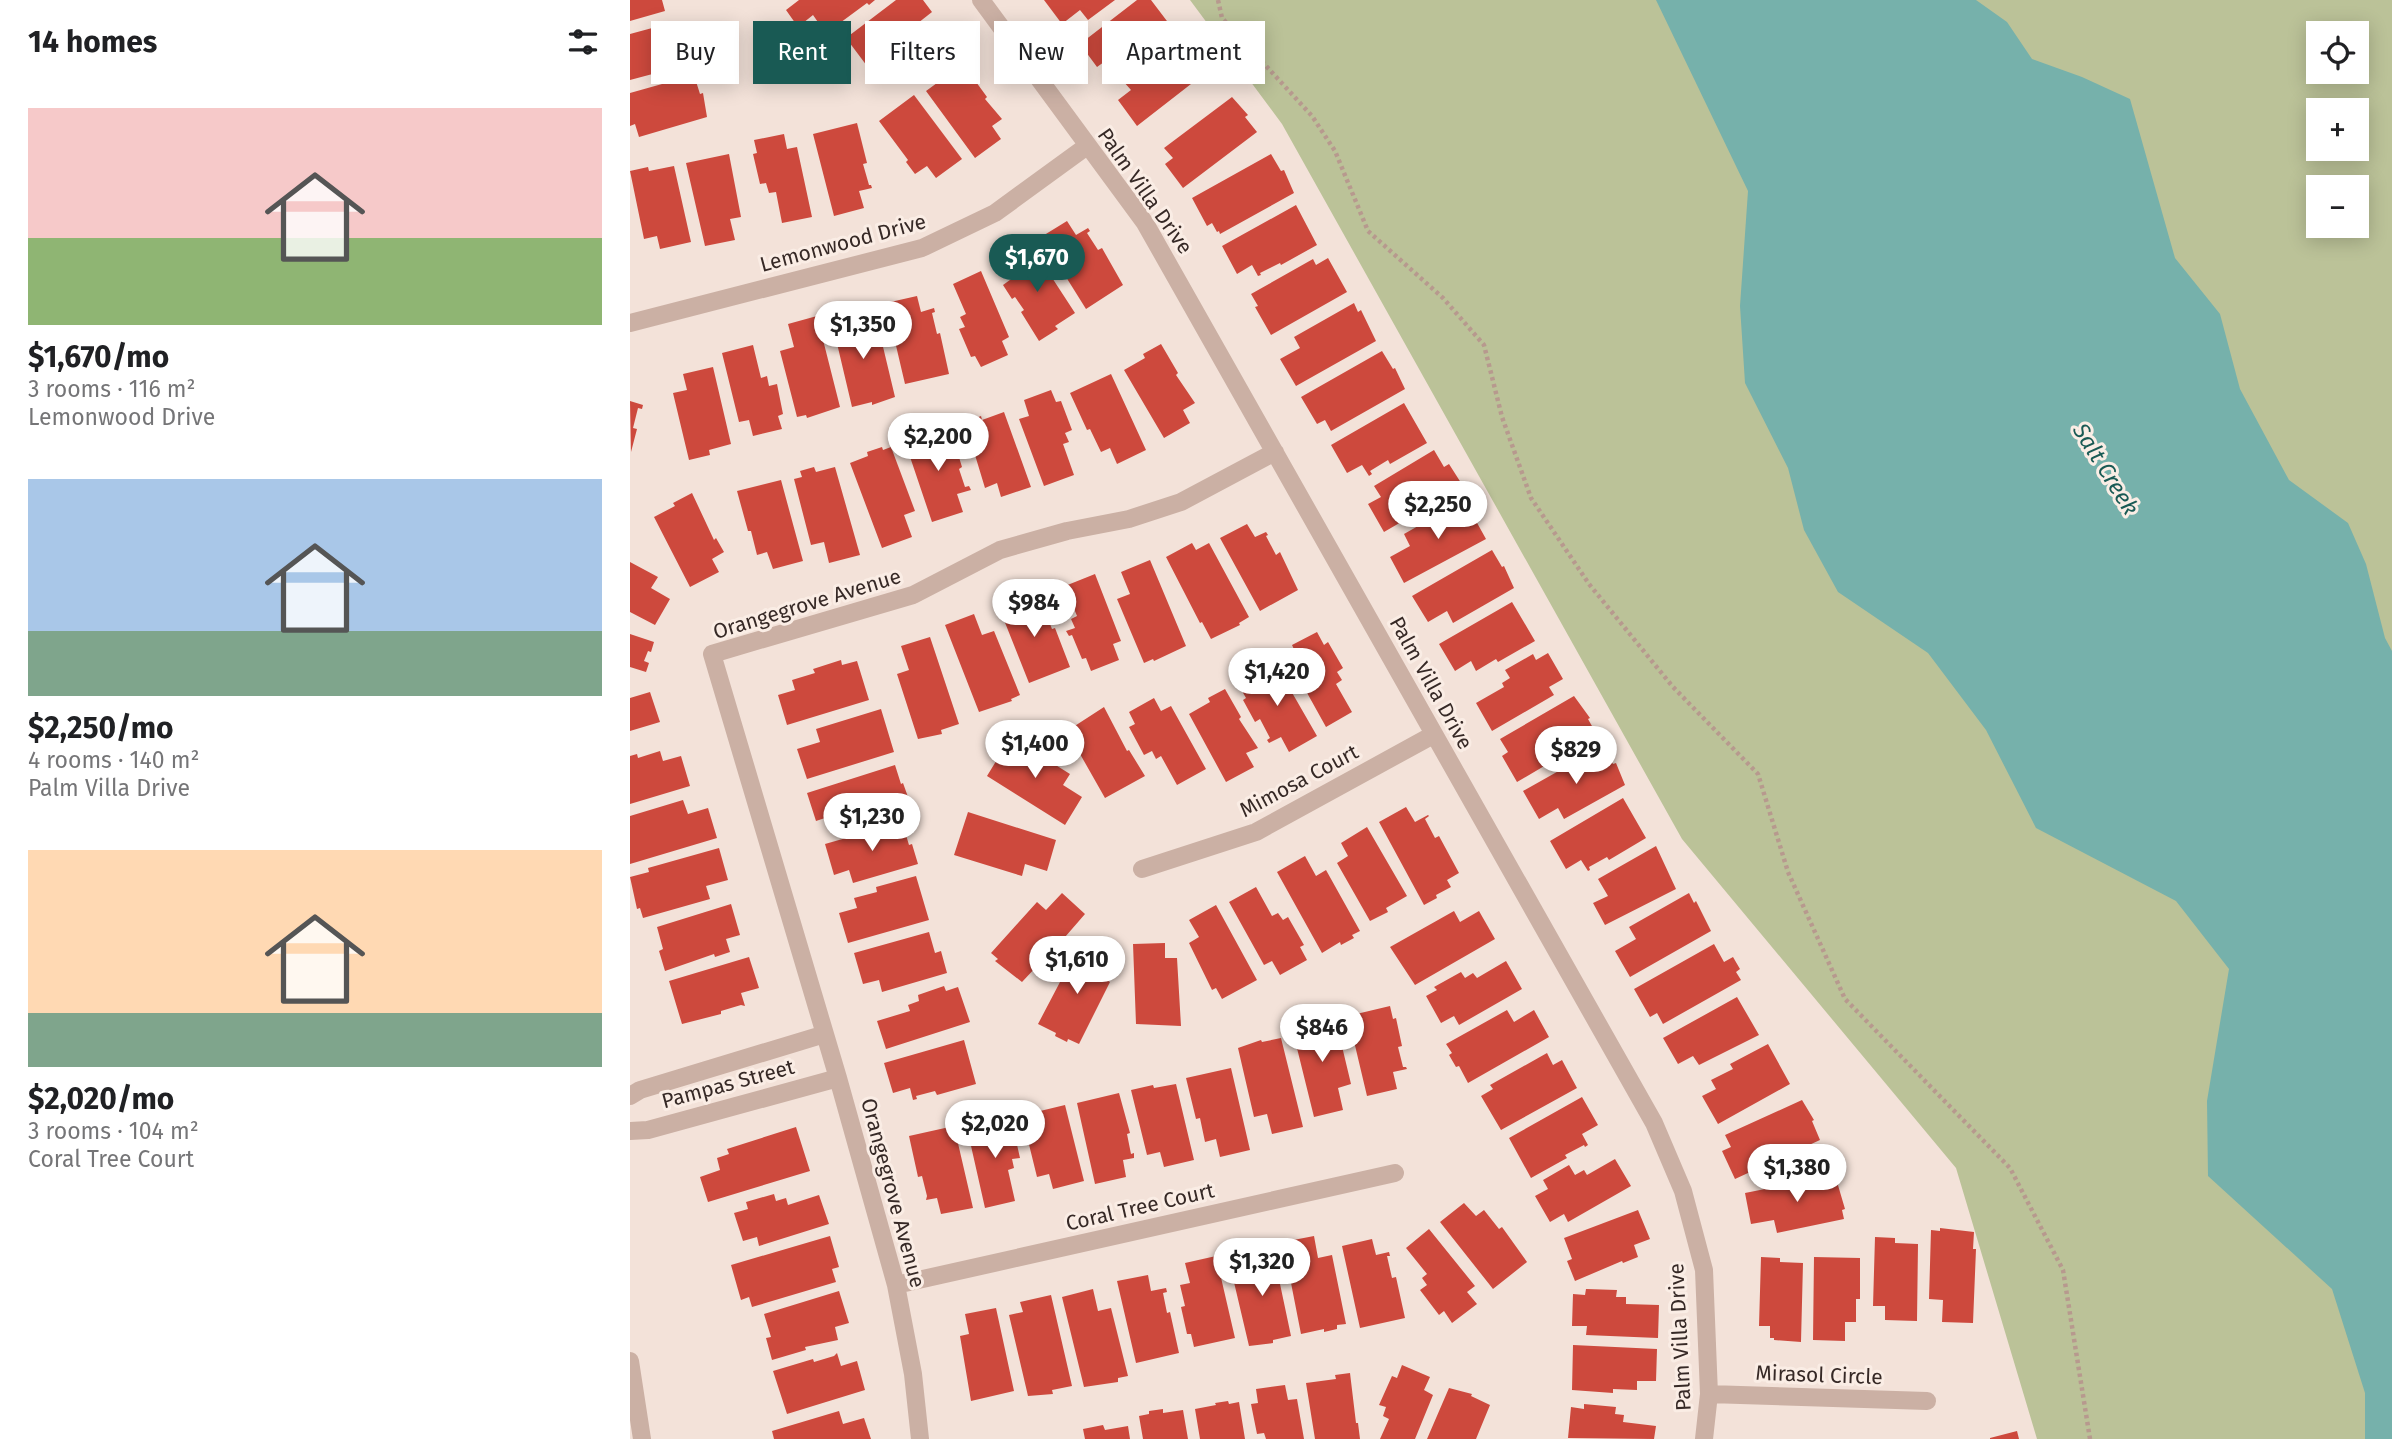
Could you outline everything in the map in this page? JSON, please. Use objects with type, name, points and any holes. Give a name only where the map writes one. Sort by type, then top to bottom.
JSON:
[{"type":"street","name":"Palm Villa Drive","points":[[981,0],[1145,223],[1654,1123],[1678,1180],[1704,1270],[1709,1394],[1704,1439]]},
{"type":"street","name":"Lemonwood Drive","points":[[630,323],[922,248],[995,213],[1087,146]]},
{"type":"street","name":"Orangegrove Avenue","points":[[920,1439],[912,1374],[896,1285],[838,1078],[712,654],[913,595],[1000,550],[1067,531],[1129,519],[1181,502],[1275,452]]},
{"type":"street","name":"Mimosa Court","points":[[1142,869],[1256,832],[1433,734]]},
{"type":"street","name":"Pampas Street","points":[[630,1096],[639,1090],[825,1034]]},
{"type":"street","name":"Pampas Street","points":[[630,1131],[648,1130],[838,1078]]},
{"type":"street","name":"Coral Tree Court","points":[[896,1285],[1395,1173]]},
{"type":"street","points":[[630,1361],[642,1439]]},
{"type":"street","name":"Mirasol Circle","points":[[1709,1394],[1927,1401]]},
{"type":"path","points":[[1218,0],[1222,18],[1312,116],[1335,151],[1368,231],[1443,298],[1484,345],[1502,417],[1531,498],[1589,584],[1673,687],[1758,774],[1788,872],[1845,999],[2011,1168],[2063,1270],[2090,1439]]},
{"type":"green space","points":[[1190,0],[2392,0],[2392,1439],[2037,1439],[1956,1168],[1682,839],[1282,124],[1252,84],[1265,84],[1265,21],[1206,21]]},
{"type":"water","name":"Salt Creek","points":[[1656,0],[1976,0],[2007,22],[2032,59],[2082,77],[2130,99],[2175,258],[2220,314],[2240,389],[2289,480],[2348,523],[2366,564],[2385,638],[2392,651],[2392,1439],[2365,1439],[2365,1393],[2332,1289],[2208,1176],[2207,1101],[2229,969],[2176,901],[2036,828],[1986,730],[1928,653],[1838,592],[1804,530],[1788,468],[1745,383],[1740,306],[1748,191]]},
{"type":"building","points":[[630,0],[662,0],[665,11],[630,21]]},
{"type":"building","points":[[799,0],[875,0],[843,21],[817,21],[813,15],[806,21],[794,21],[786,10]]},
{"type":"building","points":[[896,0],[923,0],[932,12],[921,21],[868,21]]},
{"type":"building","points":[[1044,0],[1115,0],[1088,20],[1080,10],[1066,21],[1060,21]]},
{"type":"building","points":[[1137,0],[1151,0],[1167,21],[1110,21]]},
{"type":"building","points":[[865,24],[865,63],[851,45],[851,34]]},
{"type":"building","points":[[1102,27],[1102,63],[1097,67],[1088,55],[1088,38]]},
{"type":"building","points":[[651,28],[651,74],[630,80],[630,34]]},
{"type":"building","points":[[662,84],[697,84],[700,94],[703,93],[707,117],[639,137],[635,124],[630,126],[630,93]]},
{"type":"building","points":[[936,84],[978,84],[987,97],[985,99],[1002,119],[992,126],[1001,139],[975,158],[926,91]]},
{"type":"building","points":[[1126,84],[1191,84],[1137,126],[1118,100],[1131,90]]},
{"type":"building","points":[[914,95],[962,159],[936,178],[927,166],[915,174],[879,121]]},
{"type":"building","points":[[1232,97],[1248,115],[1245,117],[1257,132],[1183,188],[1165,164],[1173,158],[1164,148]]},
{"type":"building","points":[[857,123],[867,163],[863,164],[872,188],[859,191],[864,208],[834,216],[813,134]]},
{"type":"building","points":[[784,134],[787,149],[797,147],[812,217],[782,223],[776,192],[769,193],[766,183],[760,184],[753,154],[757,153],[754,140]]},
{"type":"building","points":[[729,154],[741,217],[730,219],[735,240],[705,246],[686,163]]},
{"type":"building","points":[[1271,154],[1281,171],[1284,170],[1294,193],[1220,234],[1212,223],[1207,226],[1192,198]]},
{"type":"building","points":[[674,166],[691,242],[660,249],[657,236],[644,239],[630,171],[648,167],[649,171]]},
{"type":"building","points":[[1296,205],[1317,245],[1260,273],[1261,275],[1258,276],[1252,265],[1237,274],[1222,246]]},
{"type":"building","points":[[1067,221],[1076,235],[1088,228],[1090,231],[1087,233],[1098,250],[1102,248],[1123,285],[1086,309],[1041,237]]},
{"type":"building","points":[[1032,247],[1075,313],[1055,326],[1058,329],[1039,341],[1021,312],[1024,310],[1015,297],[1012,299],[1003,285],[1014,277],[1006,264]]},
{"type":"building","points":[[1328,258],[1347,292],[1271,335],[1255,307],[1258,306],[1251,294],[1313,259],[1316,265]]},
{"type":"building","points":[[981,271],[1009,337],[1002,341],[1008,355],[981,367],[975,356],[971,357],[959,329],[965,327],[960,317],[966,314],[953,284]]},
{"type":"building","points":[[917,296],[921,312],[934,308],[935,312],[932,313],[937,334],[940,333],[949,374],[905,384],[886,303]]},
{"type":"building","points":[[1354,303],[1358,312],[1361,310],[1376,341],[1296,386],[1280,359],[1300,348],[1294,337]]},
{"type":"building","points":[[861,311],[866,333],[879,330],[895,397],[872,405],[872,402],[852,407],[831,318]]},
{"type":"building","points":[[817,316],[840,407],[807,418],[806,415],[797,417],[780,351],[794,347],[788,324]]},
{"type":"building","points":[[1161,344],[1178,373],[1176,375],[1195,403],[1183,410],[1190,423],[1164,438],[1124,370],[1145,358],[1143,354]]},
{"type":"building","points":[[753,345],[761,378],[767,376],[769,386],[777,384],[783,414],[778,416],[782,429],[753,436],[749,420],[739,422],[722,353]]},
{"type":"building","points":[[1382,351],[1393,369],[1395,368],[1405,389],[1331,431],[1325,420],[1317,424],[1301,397]]},
{"type":"building","points":[[713,367],[731,444],[709,450],[710,455],[689,460],[673,393],[687,390],[683,374]]},
{"type":"building","points":[[1111,374],[1146,450],[1117,464],[1110,448],[1101,452],[1090,429],[1087,430],[1070,393]]},
{"type":"building","points":[[1051,390],[1056,402],[1061,401],[1072,430],[1065,433],[1069,442],[1063,444],[1074,475],[1044,486],[1019,419],[1029,416],[1024,400]]},
{"type":"building","points":[[630,401],[643,405],[642,409],[638,408],[633,428],[637,429],[631,452]]},
{"type":"building","points":[[1404,403],[1427,443],[1390,464],[1388,460],[1370,471],[1372,474],[1369,476],[1362,465],[1347,473],[1331,445]]},
{"type":"building","points":[[1004,412],[1031,487],[1001,497],[997,483],[985,488],[975,455],[973,456],[960,424],[981,416],[982,420]]},
{"type":"building","points":[[946,428],[951,442],[954,441],[965,487],[969,486],[971,490],[957,494],[963,512],[932,522],[905,442]]},
{"type":"building","points":[[882,447],[883,450],[891,447],[915,511],[904,515],[912,537],[882,548],[850,463],[868,456],[867,452]]},
{"type":"building","points":[[1434,450],[1444,467],[1449,464],[1463,486],[1384,532],[1368,504],[1381,497],[1374,486]]},
{"type":"building","points":[[814,467],[816,472],[835,467],[860,555],[829,563],[824,542],[811,545],[794,479],[802,477],[800,471]]},
{"type":"building","points":[[781,480],[803,561],[773,569],[767,552],[757,555],[737,491]]},
{"type":"building","points":[[692,493],[714,540],[716,538],[724,552],[712,559],[719,572],[690,587],[654,517]]},
{"type":"building","points":[[1464,500],[1479,520],[1476,521],[1486,539],[1404,583],[1390,557],[1410,546],[1404,534]]},
{"type":"building","points":[[1247,524],[1255,537],[1266,532],[1276,555],[1280,552],[1298,590],[1260,611],[1220,538]]},
{"type":"building","points":[[1192,543],[1196,550],[1209,543],[1249,617],[1239,623],[1240,625],[1211,639],[1166,557]]},
{"type":"building","points":[[1492,550],[1502,567],[1504,566],[1514,588],[1453,623],[1447,611],[1428,622],[1412,596]]},
{"type":"building","points":[[1150,560],[1186,646],[1144,663],[1117,599],[1130,594],[1121,572]]},
{"type":"building","points":[[630,562],[658,577],[651,588],[670,599],[655,625],[630,612]]},
{"type":"building","points":[[1095,574],[1121,641],[1113,644],[1119,660],[1091,671],[1086,658],[1082,659],[1072,635],[1069,636],[1066,631],[1075,628],[1071,619],[1077,616],[1065,586]]},
{"type":"building","points":[[1027,593],[1033,610],[1046,605],[1047,608],[1044,609],[1052,629],[1055,628],[1070,667],[1029,683],[998,605]]},
{"type":"building","points":[[1512,602],[1535,641],[1476,671],[1471,661],[1455,671],[1439,644]]},
{"type":"building","points":[[974,614],[982,635],[994,631],[1020,695],[1011,699],[1012,701],[979,712],[945,625]]},
{"type":"building","points":[[1317,632],[1324,645],[1328,642],[1343,668],[1337,672],[1342,680],[1336,684],[1352,712],[1326,727],[1291,664],[1299,660],[1292,645]]},
{"type":"building","points":[[630,634],[654,642],[644,661],[649,663],[646,672],[630,667]]},
{"type":"building","points":[[930,637],[959,724],[941,730],[942,734],[918,739],[897,674],[909,670],[901,646]]},
{"type":"building","points":[[1548,653],[1563,679],[1549,687],[1554,695],[1492,731],[1476,703],[1504,687],[1502,683],[1510,678],[1505,670],[1533,654],[1536,660]]},
{"type":"building","points":[[841,660],[842,665],[857,661],[869,700],[787,725],[778,695],[795,690],[792,680],[815,673],[813,669]]},
{"type":"building","points":[[1275,663],[1317,736],[1289,752],[1281,737],[1269,743],[1267,740],[1270,738],[1260,719],[1255,722],[1238,684]]},
{"type":"building","points":[[1225,689],[1241,717],[1239,719],[1258,748],[1246,753],[1254,767],[1226,782],[1189,714],[1210,702],[1208,698]]},
{"type":"building","points":[[650,692],[660,722],[630,731],[630,698]]},
{"type":"building","points":[[1574,696],[1590,718],[1588,719],[1597,735],[1517,782],[1502,756],[1508,752],[1500,739]]},
{"type":"building","points":[[1154,698],[1161,711],[1171,706],[1206,769],[1177,785],[1161,756],[1156,759],[1152,751],[1144,755],[1129,727],[1135,724],[1129,712]]},
{"type":"building","points":[[1104,707],[1127,751],[1129,750],[1145,776],[1105,798],[1067,731]]},
{"type":"building","points":[[881,709],[894,752],[807,779],[797,749],[820,742],[816,729]]},
{"type":"building","points":[[1011,737],[1070,774],[1063,785],[1082,797],[1065,825],[987,776],[998,758],[996,757]]},
{"type":"building","points":[[1603,746],[1613,764],[1616,763],[1625,785],[1564,819],[1558,808],[1539,819],[1523,791]]},
{"type":"building","points":[[660,751],[663,761],[681,756],[690,786],[630,804],[630,756],[637,754],[638,758]]},
{"type":"building","points":[[895,765],[908,797],[905,798],[908,807],[841,828],[837,814],[816,821],[807,793]]},
{"type":"building","points":[[1623,798],[1646,838],[1609,860],[1607,857],[1589,867],[1588,871],[1581,860],[1566,869],[1550,841]]},
{"type":"building","points":[[683,800],[688,814],[708,808],[717,838],[630,864],[630,816]]},
{"type":"building","points":[[1406,807],[1415,822],[1429,816],[1425,819],[1435,838],[1439,836],[1459,873],[1447,880],[1451,887],[1424,905],[1379,822]]},
{"type":"building","points":[[968,812],[1056,840],[1047,871],[1025,864],[1022,876],[954,855]]},
{"type":"building","points":[[902,822],[918,864],[853,883],[849,870],[834,875],[825,844]]},
{"type":"building","points":[[1367,827],[1407,896],[1386,908],[1388,912],[1370,921],[1337,863],[1348,856],[1341,843]]},
{"type":"building","points":[[1656,846],[1676,889],[1605,925],[1593,903],[1608,896],[1598,879]]},
{"type":"building","points":[[719,848],[728,880],[706,886],[710,899],[643,918],[640,908],[637,909],[630,877],[649,872],[648,868]]},
{"type":"building","points":[[1305,856],[1316,876],[1326,870],[1360,931],[1352,935],[1354,938],[1341,945],[1340,942],[1322,953],[1277,872]]},
{"type":"building","points":[[916,876],[929,920],[848,943],[839,913],[857,908],[854,898],[877,892],[876,887]]},
{"type":"building","points":[[1256,887],[1272,916],[1278,913],[1283,920],[1288,917],[1304,945],[1300,947],[1307,960],[1280,975],[1272,961],[1264,965],[1229,902]]},
{"type":"building","points":[[1062,893],[1085,914],[1039,967],[1038,965],[1022,982],[995,961],[998,959],[991,953],[1037,902],[1046,910]]},
{"type":"building","points":[[1689,893],[1711,931],[1630,977],[1615,951],[1636,939],[1629,927]]},
{"type":"building","points":[[731,904],[740,935],[726,939],[730,952],[715,957],[714,954],[665,971],[659,951],[663,949],[657,927]]},
{"type":"building","points":[[1216,905],[1257,980],[1222,999],[1216,988],[1212,990],[1189,943],[1199,937],[1189,920]]},
{"type":"building","points":[[1454,911],[1460,922],[1479,911],[1495,939],[1415,985],[1390,947]]},
{"type":"building","points":[[929,932],[935,953],[941,951],[947,973],[882,992],[879,980],[863,984],[854,953]]},
{"type":"building","points":[[1081,942],[1108,956],[1098,976],[1110,982],[1079,1044],[1068,1039],[1067,1042],[1038,1024]]},
{"type":"building","points":[[1165,943],[1165,958],[1177,958],[1181,1026],[1136,1024],[1133,944]]},
{"type":"building","points":[[1714,944],[1724,962],[1733,957],[1740,969],[1736,972],[1741,980],[1663,1024],[1657,1013],[1650,1017],[1634,989]]},
{"type":"building","points":[[749,957],[759,988],[741,993],[745,1006],[682,1024],[669,981]]},
{"type":"building","points":[[1506,961],[1522,989],[1459,1025],[1454,1016],[1441,1023],[1426,996],[1437,990],[1434,987],[1461,972],[1465,978],[1473,973],[1477,978]]},
{"type":"building","points":[[944,986],[946,991],[958,987],[970,1022],[886,1049],[877,1021],[910,1011],[908,1005],[919,1001],[918,995]]},
{"type":"building","points":[[1737,997],[1759,1035],[1699,1065],[1693,1056],[1678,1064],[1663,1038]]},
{"type":"building","points":[[1390,1006],[1393,1019],[1396,1018],[1402,1046],[1398,1047],[1403,1067],[1407,1069],[1393,1072],[1397,1089],[1367,1096],[1348,1016]]},
{"type":"building","points":[[1507,1010],[1514,1022],[1534,1010],[1549,1037],[1468,1083],[1449,1055],[1452,1053],[1446,1044]]},
{"type":"building","points":[[1324,1016],[1325,1019],[1335,1017],[1351,1084],[1338,1088],[1343,1110],[1314,1117],[1292,1028],[1312,1024],[1311,1019]]},
{"type":"building","points":[[1281,1038],[1303,1127],[1272,1134],[1267,1114],[1254,1117],[1238,1048],[1261,1040]]},
{"type":"building","points":[[964,1040],[976,1084],[937,1095],[935,1091],[916,1096],[917,1099],[913,1100],[910,1088],[893,1093],[884,1063]]},
{"type":"building","points":[[1768,1044],[1790,1084],[1718,1124],[1702,1096],[1716,1089],[1711,1080],[1733,1069],[1730,1064]]},
{"type":"building","points":[[1547,1053],[1553,1065],[1562,1060],[1577,1088],[1501,1130],[1481,1096],[1493,1089],[1490,1085]]},
{"type":"building","points":[[1231,1068],[1250,1150],[1220,1157],[1216,1139],[1205,1142],[1186,1078]]},
{"type":"building","points":[[1176,1084],[1194,1160],[1164,1167],[1160,1152],[1147,1155],[1131,1090]]},
{"type":"building","points":[[1119,1093],[1134,1158],[1123,1160],[1126,1177],[1095,1184],[1077,1103]]},
{"type":"building","points":[[1582,1097],[1598,1125],[1582,1134],[1588,1145],[1565,1155],[1567,1158],[1531,1178],[1509,1138]]},
{"type":"building","points":[[1802,1100],[1814,1120],[1812,1121],[1820,1140],[1735,1179],[1722,1151],[1731,1147],[1725,1135]]},
{"type":"building","points":[[1065,1105],[1084,1181],[1053,1189],[1049,1174],[1037,1177],[1021,1112],[1035,1108],[1036,1112]]},
{"type":"building","points":[[1004,1115],[1007,1129],[1013,1127],[1020,1158],[1012,1159],[1014,1168],[1008,1170],[1015,1201],[985,1208],[969,1137],[978,1135],[975,1121]]},
{"type":"building","points":[[954,1126],[973,1208],[941,1214],[937,1198],[926,1200],[922,1176],[918,1177],[909,1136]]},
{"type":"building","points":[[796,1127],[810,1171],[708,1202],[700,1177],[720,1170],[717,1158],[729,1154],[727,1149]]},
{"type":"building","points":[[1615,1159],[1631,1186],[1568,1222],[1564,1214],[1550,1222],[1535,1196],[1548,1189],[1543,1180],[1569,1165],[1575,1175],[1584,1170],[1587,1175]]},
{"type":"building","points":[[1835,1175],[1845,1209],[1842,1210],[1844,1219],[1777,1233],[1774,1220],[1751,1224],[1745,1193]]},
{"type":"building","points":[[774,1194],[776,1201],[786,1198],[788,1205],[819,1195],[829,1224],[759,1246],[757,1237],[743,1241],[734,1213],[748,1209],[746,1202]]},
{"type":"building","points":[[1464,1203],[1476,1216],[1484,1210],[1499,1229],[1502,1227],[1527,1262],[1493,1289],[1440,1222]]},
{"type":"building","points":[[1638,1210],[1650,1239],[1634,1245],[1638,1257],[1575,1281],[1567,1261],[1572,1259],[1564,1238]]},
{"type":"building","points":[[1940,1228],[1974,1232],[1973,1249],[1976,1249],[1973,1323],[1942,1322],[1943,1300],[1929,1299],[1931,1230],[1940,1231]]},
{"type":"building","points":[[1429,1229],[1475,1286],[1467,1292],[1477,1304],[1452,1323],[1444,1311],[1439,1315],[1420,1290],[1427,1285],[1422,1278],[1427,1274],[1406,1248]]},
{"type":"building","points":[[830,1236],[839,1267],[832,1269],[836,1282],[752,1307],[749,1297],[741,1300],[731,1265]]},
{"type":"building","points":[[1314,1236],[1318,1258],[1332,1255],[1346,1324],[1337,1325],[1337,1329],[1324,1332],[1324,1329],[1301,1334],[1283,1242]]},
{"type":"building","points":[[1875,1237],[1895,1238],[1895,1243],[1918,1244],[1917,1321],[1885,1320],[1885,1306],[1873,1306]]},
{"type":"building","points":[[1372,1239],[1376,1255],[1389,1252],[1390,1256],[1387,1256],[1392,1278],[1396,1277],[1405,1318],[1360,1328],[1342,1246]]},
{"type":"building","points":[[1272,1246],[1291,1336],[1273,1340],[1273,1343],[1249,1346],[1233,1278],[1246,1275],[1241,1253]]},
{"type":"building","points":[[1216,1256],[1235,1338],[1194,1347],[1191,1334],[1187,1334],[1181,1307],[1185,1306],[1180,1285],[1190,1283],[1185,1263]]},
{"type":"building","points":[[1761,1257],[1780,1258],[1780,1262],[1803,1263],[1801,1342],[1774,1340],[1770,1338],[1770,1326],[1759,1326]]},
{"type":"building","points":[[1814,1257],[1860,1258],[1860,1299],[1856,1299],[1856,1322],[1845,1322],[1845,1341],[1813,1340]]},
{"type":"building","points":[[1148,1275],[1151,1291],[1166,1288],[1167,1292],[1163,1293],[1167,1313],[1170,1312],[1179,1353],[1136,1363],[1117,1281]]},
{"type":"building","points":[[1093,1289],[1098,1311],[1111,1308],[1128,1376],[1118,1378],[1118,1382],[1084,1387],[1062,1297]]},
{"type":"building","points":[[1586,1289],[1617,1290],[1616,1297],[1626,1297],[1626,1304],[1659,1305],[1658,1338],[1586,1335],[1587,1326],[1572,1326],[1573,1294],[1585,1295]]},
{"type":"building","points":[[839,1291],[849,1323],[835,1327],[838,1340],[805,1347],[806,1350],[772,1360],[766,1338],[771,1337],[764,1314]]},
{"type":"building","points":[[1051,1295],[1072,1386],[1052,1390],[1053,1394],[1028,1396],[1009,1315],[1023,1312],[1020,1302]]},
{"type":"building","points":[[996,1308],[1014,1391],[971,1401],[960,1336],[969,1334],[965,1314]]},
{"type":"building","points":[[1573,1345],[1657,1349],[1656,1381],[1637,1381],[1637,1390],[1613,1389],[1613,1393],[1572,1390]]},
{"type":"building","points":[[837,1353],[841,1366],[857,1361],[865,1390],[787,1414],[773,1371],[813,1359],[814,1362]]},
{"type":"building","points":[[1402,1365],[1430,1377],[1424,1390],[1433,1395],[1415,1439],[1380,1439],[1389,1419],[1383,1416],[1386,1407],[1379,1405],[1392,1376],[1397,1378]]},
{"type":"building","points":[[1350,1373],[1360,1439],[1315,1439],[1306,1383],[1336,1379],[1335,1375]]},
{"type":"building","points":[[1285,1385],[1288,1400],[1297,1399],[1304,1439],[1266,1439],[1264,1433],[1257,1434],[1251,1404],[1258,1403],[1256,1389]]},
{"type":"building","points":[[1449,1388],[1472,1394],[1471,1396],[1490,1405],[1476,1439],[1427,1439]]},
{"type":"building","points":[[1228,1401],[1229,1404],[1239,1402],[1245,1439],[1200,1439],[1195,1409]]},
{"type":"building","points":[[1584,1404],[1616,1407],[1615,1414],[1624,1415],[1623,1422],[1656,1426],[1654,1439],[1568,1438],[1571,1407],[1584,1409]]},
{"type":"building","points":[[1163,1409],[1163,1413],[1183,1410],[1188,1439],[1143,1439],[1139,1416]]},
{"type":"building","points":[[839,1411],[843,1424],[864,1418],[871,1439],[774,1439],[772,1431]]},
{"type":"building","points":[[1103,1425],[1105,1430],[1128,1426],[1130,1439],[1085,1439],[1083,1429]]},
{"type":"building","points":[[2017,1431],[2019,1439],[1990,1439],[1990,1438]]}]
